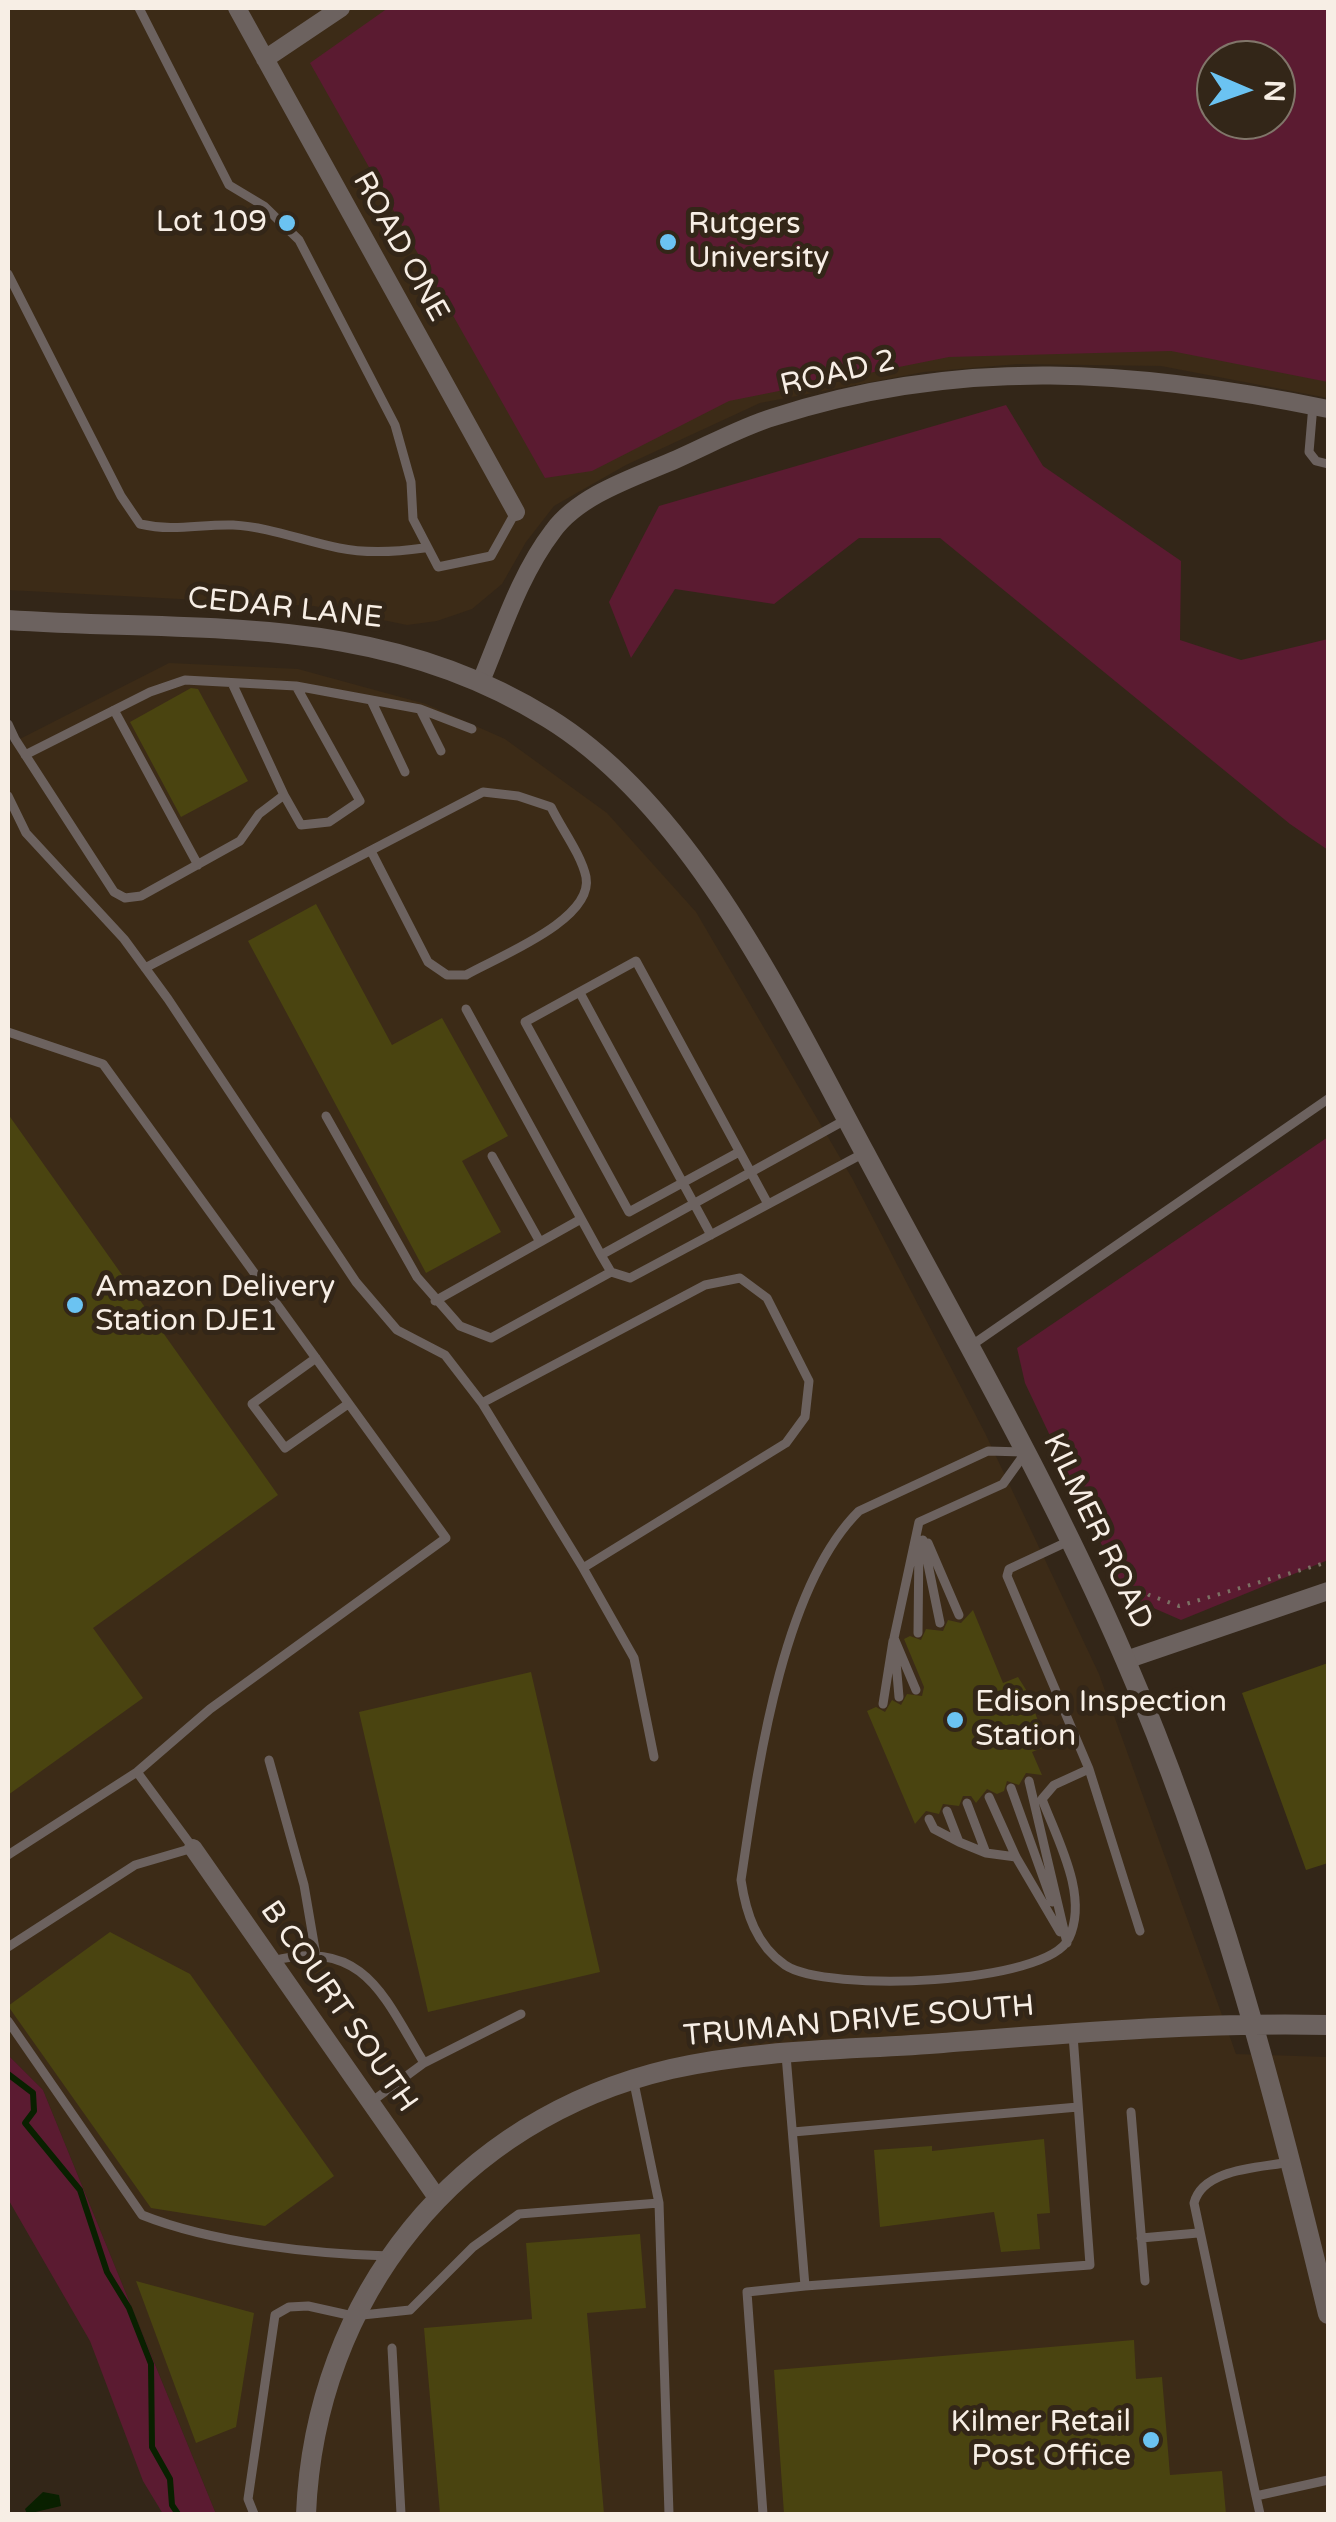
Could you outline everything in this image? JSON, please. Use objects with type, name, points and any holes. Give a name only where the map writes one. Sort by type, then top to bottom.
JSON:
[{"type":"street","name":"ROAD ONE","points":[[237,8],[516,512]]},
{"type":"street","points":[[265,58],[340,8]]},
{"type":"street","name":"ROAD 2","points":[[481,681],[523,582],[554,528],[585,503],[771,418],[908,385],[1078,373],[1149,377],[1321,407]]},
{"type":"street","name":"CEDAR LANE","points":[[8,620],[340,638],[402,651],[481,681],[550,719],[599,755],[674,836]]},
{"type":"street","name":"KILMER ROAD","points":[[674,836],[711,883],[847,1119],[1026,1452],[1126,1660],[1254,2023],[1328,2314]]},
{"type":"street","points":[[1126,1660],[1328,1590]]},
{"type":"street","name":"B COURT SOUTH","points":[[193,1848],[438,2198]]},
{"type":"street","name":"TRUMAN DRIVE SOUTH","points":[[306,2514],[314,2428],[333,2362],[353,2316],[391,2256],[438,2198],[507,2140],[544,2117],[633,2080],[712,2061],[1073,2032],[1254,2023],[1328,2025]]},
{"type":"lane","points":[[140,8],[229,186],[264,206],[299,240],[394,424],[411,482],[413,519],[424,548],[438,567],[492,556],[516,512]]},
{"type":"lane","points":[[8,274],[140,524],[170,530],[232,525],[287,532],[339,548],[387,553],[424,548]]},
{"type":"lane","points":[[1321,407],[1308,452],[1328,464]]},
{"type":"lane","points":[[24,754],[186,680],[296,686],[420,709],[472,729]]},
{"type":"lane","points":[[232,682],[301,825],[329,822],[360,801],[296,686]]},
{"type":"lane","points":[[371,700],[405,772]]},
{"type":"lane","points":[[420,709],[441,751]]},
{"type":"lane","points":[[114,710],[198,865]]},
{"type":"lane","points":[[8,724],[114,892],[126,898],[141,896],[240,842],[260,814],[284,795]]},
{"type":"lane","points":[[145,968],[483,792],[518,796],[551,807],[586,878],[583,898],[572,916],[466,974],[447,975],[428,962],[371,851]]},
{"type":"lane","points":[[8,796],[26,833],[145,968],[356,1282],[397,1330],[444,1355],[482,1403],[634,1658],[654,1757]]},
{"type":"lane","points":[[739,1152],[629,1212],[525,1022],[636,961],[768,1204]]},
{"type":"lane","points":[[580,992],[710,1234]]},
{"type":"lane","points":[[466,1009],[610,1272],[630,1278],[864,1153]]},
{"type":"lane","points":[[8,1032],[102,1064],[446,1538],[210,1709],[137,1772],[8,1855]]},
{"type":"lane","points":[[970,1346],[1328,1099]]},
{"type":"lane","points":[[326,1116],[435,1301],[460,1326],[492,1338],[610,1272]]},
{"type":"lane","points":[[601,1255],[847,1119]]},
{"type":"lane","points":[[492,1156],[540,1242]]},
{"type":"lane","points":[[435,1301],[581,1220]]},
{"type":"lane","points":[[482,1403],[706,1285],[740,1278],[766,1298],[808,1381],[805,1417],[786,1443],[583,1568]]},
{"type":"lane","points":[[316,1358],[252,1404],[285,1448],[348,1404]]},
{"type":"lane","points":[[1026,1452],[988,1451],[882,1498],[845,1524],[808,1586],[791,1627],[741,1880],[746,1910],[762,1943],[786,1965],[813,1978],[856,1982],[1006,1972],[1060,1953],[1075,1911],[1072,1882],[1042,1799],[1054,1784],[1089,1769]]},
{"type":"lane","points":[[919,1522],[1003,1484],[1026,1452]]},
{"type":"lane","points":[[919,1522],[959,1616]]},
{"type":"lane","points":[[919,1522],[940,1623]]},
{"type":"lane","points":[[918,1633],[919,1522]]},
{"type":"lane","points":[[883,1704],[919,1522]]},
{"type":"lane","points":[[1069,1540],[1010,1568],[1007,1576],[1089,1769],[1140,1931]]},
{"type":"lane","points":[[894,1638],[916,1690]]},
{"type":"lane","points":[[894,1638],[900,1697]]},
{"type":"lane","points":[[269,1760],[304,1885],[316,1955]]},
{"type":"lane","points":[[8,1946],[134,1865],[193,1848],[137,1772]]},
{"type":"lane","points":[[1029,1781],[1066,1943]]},
{"type":"lane","points":[[1011,1788],[1066,1943]]},
{"type":"lane","points":[[989,1797],[1016,1857],[1066,1943]]},
{"type":"lane","points":[[967,1802],[986,1852]]},
{"type":"lane","points":[[947,1811],[959,1842]]},
{"type":"lane","points":[[928,1819],[934,1830],[959,1842],[1016,1857]]},
{"type":"lane","points":[[272,1961],[335,1956],[377,1984],[424,2063]]},
{"type":"lane","points":[[371,2102],[424,2063],[520,2014]]},
{"type":"lane","points":[[8,2021],[142,2216],[257,2241],[349,2255],[391,2256]]},
{"type":"lane","points":[[763,2514],[746,2292],[1090,2266],[1073,2032]]},
{"type":"lane","points":[[786,2055],[805,2286]]},
{"type":"lane","points":[[633,2080],[659,2202],[670,2514]]},
{"type":"lane","points":[[792,2132],[1078,2107]]},
{"type":"lane","points":[[1132,2112],[1144,2281]]},
{"type":"lane","points":[[1260,2514],[1194,2202],[1204,2183],[1290,2162]]},
{"type":"lane","points":[[254,2514],[248,2499],[275,2316],[289,2308],[308,2306],[353,2316],[410,2310],[473,2246],[519,2214],[659,2202]]},
{"type":"lane","points":[[1141,2238],[1198,2233]]},
{"type":"lane","points":[[392,2348],[401,2514]]},
{"type":"lane","points":[[1256,2496],[1328,2480]]},
{"type":"path","points":[[1131,1582],[1149,1595],[1179,1606],[1328,1562]]},
{"type":"shaded area","name":"Rutgers University","points":[[8,8],[1328,8],[1328,398],[1161,366],[1018,364],[924,372],[760,403],[626,465],[554,506],[526,542],[502,584],[472,609],[437,621],[407,625],[314,606],[8,590]]},
{"type":"shaded area","points":[[388,8],[1328,8],[1328,382],[1171,351],[949,357],[729,401],[592,471],[545,478],[310,63]]},
{"type":"shaded area","points":[[1006,405],[1043,466],[1181,561],[1180,640],[1241,660],[1328,639],[1328,850],[1290,824],[940,538],[859,538],[774,604],[675,589],[631,658],[609,602],[659,506]]},
{"type":"shaded area","points":[[169,663],[298,669],[426,704],[505,739],[607,813],[696,912],[852,1178],[985,1433],[1099,1674],[1236,2054],[1328,2057],[1328,2514],[216,2514],[43,2090],[8,2055],[8,745]]},
{"type":"shaded area","points":[[1328,1137],[1328,1560],[1181,1620],[1126,1596],[1025,1383],[1017,1348]]},
{"type":"shaded area","points":[[8,2055],[43,2090],[216,2514],[163,2514],[143,2481],[90,2341],[8,2199]]},
{"type":"shaded area","points":[[43,2492],[59,2495],[61,2506],[27,2514],[25,2509]]},
{"type":"building","points":[[191,688],[198,689],[248,781],[181,817],[130,722]]},
{"type":"building","points":[[316,904],[392,1045],[442,1018],[508,1136],[462,1161],[501,1232],[426,1273],[248,941]]},
{"type":"building","name":"Amazon Delivery Station DJE1","points":[[8,1114],[278,1495],[93,1628],[143,1698],[8,1795]]},
{"type":"building","name":"Edison Inspection Station","points":[[973,1610],[1003,1683],[1018,1677],[1028,1693],[1047,1746],[1032,1752],[1042,1775],[1026,1773],[1019,1785],[1007,1781],[1004,1791],[997,1794],[987,1789],[976,1803],[971,1796],[963,1796],[959,1806],[943,1804],[939,1814],[926,1811],[915,1824],[867,1711],[876,1707],[885,1712],[892,1700],[901,1705],[907,1694],[922,1696],[924,1687],[904,1639],[910,1636],[921,1640],[926,1629],[943,1631],[948,1620],[961,1623]]},
{"type":"building","points":[[1328,1663],[1328,1863],[1306,1870],[1242,1693]]},
{"type":"building","points":[[531,1672],[600,1972],[428,2012],[359,1712]]},
{"type":"building","points":[[110,1932],[190,1974],[334,2176],[265,2226],[151,2208],[8,2006]]},
{"type":"building","points":[[1044,2139],[1050,2213],[1037,2214],[1040,2249],[1001,2252],[994,2212],[880,2227],[874,2150],[932,2146],[932,2151]]},
{"type":"building","points":[[640,2234],[646,2308],[587,2313],[604,2514],[440,2514],[424,2328],[532,2319],[526,2243]]},
{"type":"building","points":[[136,2281],[254,2313],[236,2427],[196,2443]]},
{"type":"building","points":[[1134,2340],[1136,2379],[1162,2377],[1170,2475],[1222,2471],[1226,2514],[784,2514],[774,2370]]},
{"type":"waterway","points":[[8,2074],[33,2093],[34,2111],[25,2123],[80,2190],[107,2272],[129,2308],[151,2364],[152,2447],[170,2479],[172,2505],[178,2514]]},
{"type":"place","name":"Lot 109","points":[[287,223]]},
{"type":"place","name":"Rutgers University","points":[[668,242]]},
{"type":"place","name":"Amazon Delivery Station DJE1","points":[[75,1305]]},
{"type":"place","name":"Edison Inspection Station","points":[[955,1720]]},
{"type":"place","name":"Kilmer Retail Post Office","points":[[1151,2440]]}]
